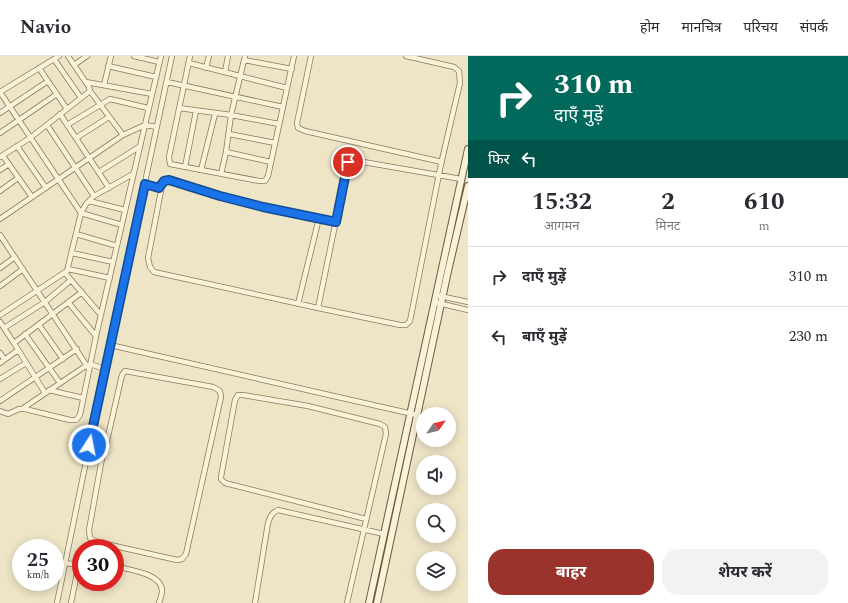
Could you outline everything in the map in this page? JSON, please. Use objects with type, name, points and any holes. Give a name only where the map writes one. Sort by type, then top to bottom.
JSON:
[{"type":"street","points":[[59,56],[0,92],[80,213],[122,225]]},
{"type":"street","points":[[68,56],[86,82],[90,91],[123,135]]},
{"type":"street","points":[[74,65],[87,56]]},
{"type":"street","points":[[104,85],[110,56]]},
{"type":"street","points":[[134,56],[159,62]]},
{"type":"street","points":[[22,409],[73,420],[76,420],[80,415],[89,366],[161,56]]},
{"type":"street","points":[[57,603],[110,345],[172,56]]},
{"type":"street","points":[[190,56],[169,160],[173,165],[185,168],[263,181],[268,176],[294,56]]},
{"type":"street","points":[[206,68],[209,56]]},
{"type":"street","points":[[225,72],[228,56]]},
{"type":"street","points":[[311,56],[297,122],[298,128],[305,131],[442,162]]},
{"type":"street","points":[[159,188],[161,192],[148,258],[148,263],[152,270],[298,304],[406,325],[410,321],[439,175],[460,83],[460,73],[457,69],[448,66],[406,56]]},
{"type":"street","points":[[221,174],[226,152],[231,115],[244,58],[292,69]]},
{"type":"street","points":[[54,59],[81,98]]},
{"type":"street","points":[[189,63],[287,88]]},
{"type":"street","points":[[108,66],[156,77]]},
{"type":"street","points":[[39,68],[68,109]]},
{"type":"street","points":[[0,113],[48,81]]},
{"type":"street","points":[[86,82],[152,94]]},
{"type":"street","points":[[167,82],[283,107]]},
{"type":"street","points":[[32,198],[9,164],[1,156],[30,138],[90,91]]},
{"type":"street","points":[[0,133],[57,94]]},
{"type":"street","points":[[67,125],[108,100],[113,99],[148,108]]},
{"type":"street","points":[[179,108],[231,115],[279,124]]},
{"type":"street","points":[[185,168],[196,111]]},
{"type":"street","points":[[60,114],[109,188]]},
{"type":"street","points":[[201,170],[215,114]]},
{"type":"street","points":[[76,138],[109,118]]},
{"type":"street","points":[[47,125],[94,196]]},
{"type":"street","points":[[0,219],[123,135],[145,125],[157,127]]},
{"type":"street","points":[[229,134],[275,143]]},
{"type":"street","points":[[17,146],[46,188]]},
{"type":"street","points":[[98,172],[139,147]]},
{"type":"street","points":[[369,603],[468,149]]},
{"type":"street","points":[[226,152],[271,162]]},
{"type":"street","points":[[318,308],[347,165],[350,161],[461,179]]},
{"type":"street","points":[[0,170],[9,164]]},
{"type":"street","points":[[0,315],[66,271],[72,253],[80,213],[94,196],[133,174]]},
{"type":"street","points":[[0,191],[18,178]]},
{"type":"street","points":[[159,188],[164,181],[169,180],[256,206],[336,222]]},
{"type":"street","points":[[145,184],[159,188]]},
{"type":"street","points":[[419,407],[468,186]]},
{"type":"street","points":[[89,201],[125,210]]},
{"type":"street","points":[[298,304],[319,218]]},
{"type":"street","points":[[76,234],[117,246]]},
{"type":"street","points":[[0,235],[89,366]]},
{"type":"street","points":[[72,253],[113,262]]},
{"type":"street","points":[[1,266],[15,257]]},
{"type":"street","points":[[0,286],[23,270]]},
{"type":"street","points":[[66,271],[110,278]]},
{"type":"street","points":[[66,271],[71,280],[101,315]]},
{"type":"street","points":[[4,328],[45,302],[71,280]]},
{"type":"street","points":[[14,343],[82,292]]},
{"type":"street","points":[[436,295],[468,302]]},
{"type":"street","points":[[68,302],[96,336]]},
{"type":"street","points":[[434,302],[468,310]]},
{"type":"street","points":[[0,322],[35,378],[47,392],[83,398]]},
{"type":"street","points":[[39,325],[63,359]]},
{"type":"street","points":[[25,334],[60,383]]},
{"type":"street","points":[[110,345],[416,415]]},
{"type":"street","points":[[0,401],[76,349]]},
{"type":"street","points":[[0,353],[2,361],[18,350]]},
{"type":"street","points":[[0,379],[26,363]]},
{"type":"street","points":[[0,411],[8,414],[22,409],[60,383],[89,366],[105,369]]},
{"type":"street","points":[[125,371],[213,387],[220,391],[221,397],[186,554],[182,559],[177,560],[97,542],[90,538],[89,530],[104,447],[106,445],[122,375],[125,371]]},
{"type":"street","points":[[347,603],[386,434],[385,427],[380,424],[308,406],[243,395],[238,396],[235,400],[221,477],[222,481],[366,519]]},
{"type":"street","points":[[377,603],[416,420]]},
{"type":"street","points":[[89,445],[104,447]]},
{"type":"street","points":[[255,603],[268,523],[270,517],[275,511],[278,510],[384,534]]},
{"type":"street","points":[[65,563],[72,565]]},
{"type":"street","points":[[124,568],[149,575],[156,579],[160,584],[162,591],[159,603]]},
{"type":"street","points":[[71,603],[74,591]]},
{"type":"route","points":[[89,445],[145,184],[159,188],[164,181],[169,180],[220,196],[263,207],[336,222],[348,162]]}]
